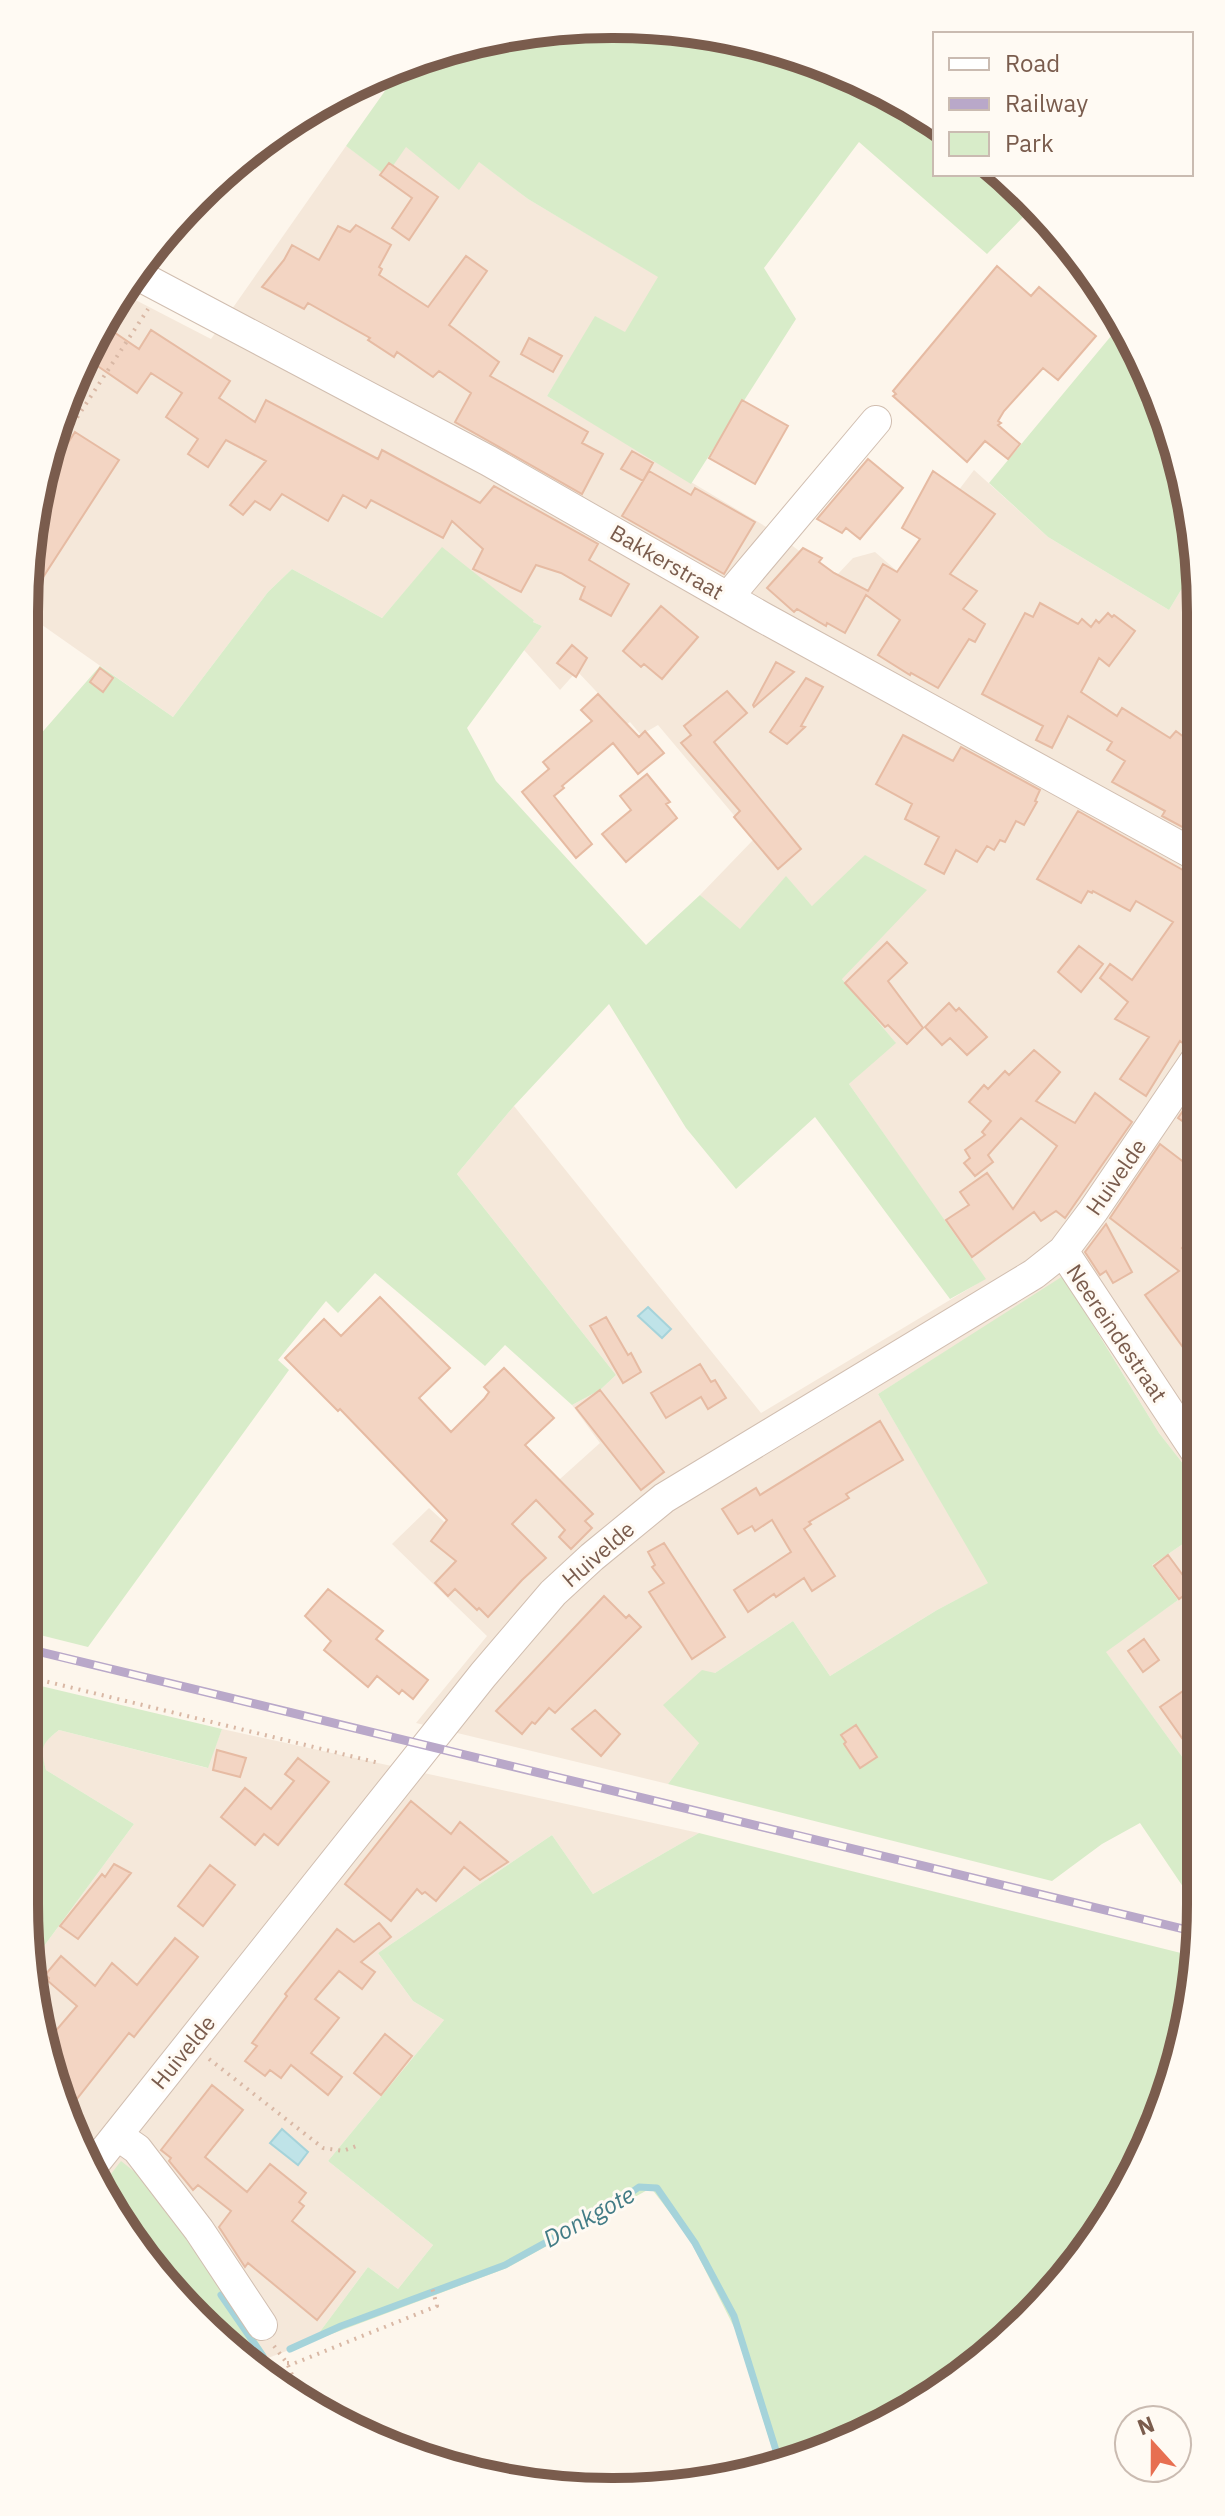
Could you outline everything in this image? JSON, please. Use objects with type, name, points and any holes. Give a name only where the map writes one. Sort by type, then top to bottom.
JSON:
[{"type":"street","name":"Bakkerstraat","points":[[145,279],[489,461],[1187,850]]},
{"type":"street","points":[[728,597],[876,421]]},
{"type":"street","name":"Huivelde","points":[[98,2159],[499,1654],[544,1603],[592,1557],[664,1498],[1034,1274],[1063,1251],[1187,1073]]},
{"type":"street","name":"Neereindestraat","points":[[1063,1251],[1187,1438]]},
{"type":"street","points":[[117,2135],[137,2149],[164,2184],[199,2230],[262,2325]]},
{"type":"path","points":[[66,434],[162,288]]},
{"type":"path","points":[[38,1679],[408,1770]]},
{"type":"path","points":[[190,2043],[323,2148],[343,2151],[359,2145]]},
{"type":"path","points":[[287,2363],[295,2363],[437,2306],[431,2286]]},
{"type":"path","points":[[262,2325],[287,2363],[295,2382]]},
{"type":"shaded area","points":[[346,146],[386,175],[406,146],[478,161],[528,199],[659,277],[625,333],[596,317],[547,396],[773,531],[815,563],[837,575],[853,558],[875,552],[897,571],[974,470],[1048,537],[1169,610],[1186,581],[1187,1469],[1159,1433],[1064,1277],[878,1394],[989,1583],[937,1610],[830,1676],[793,1621],[715,1673],[699,1743],[668,1784],[416,1723],[487,1636],[392,1544],[429,1508],[476,1551],[600,1443],[572,1405],[600,1390],[616,1375],[457,1174],[514,1106],[761,1413],[985,1279],[849,1084],[895,1042],[842,979],[812,906],[786,877],[740,930],[700,895],[754,839],[658,725],[641,735],[577,671],[560,690],[524,650],[542,626],[442,548],[382,618],[292,569],[268,592],[173,717],[38,622],[43,538],[58,464],[82,393],[115,325],[132,298],[211,339]]},
{"type":"shaded area","points":[[1187,1541],[1187,1764],[1105,1651],[1178,1600],[1152,1565]]},
{"type":"shaded area","points":[[222,1729],[699,1833],[593,1894],[552,1835],[378,1953],[413,2001],[444,2020],[328,2161],[433,2245],[398,2289],[368,2267],[313,2341],[268,2358],[232,2299],[121,2162],[108,2178],[68,2088],[49,2016],[40,1951],[134,1824],[46,1770],[41,1753],[44,1742],[59,1730],[207,1768]]},
{"type":"green space","points":[[575,39],[650,39],[725,49],[761,58],[797,68],[867,97],[933,136],[933,176],[985,176],[1026,214],[987,254],[859,142],[764,268],[796,319],[691,484],[547,396],[595,316],[625,332],[658,277],[528,199],[479,162],[459,190],[406,147],[386,176],[346,146],[391,83],[428,68],[500,49],[538,43]]},
{"type":"green space","points":[[1114,332],[1157,428],[1176,500],[1186,581],[1169,610],[1048,537],[989,483]]},
{"type":"green space","points":[[442,547],[533,622],[542,626],[467,728],[496,781],[646,945],[700,895],[740,929],[786,876],[812,906],[865,855],[927,890],[842,979],[896,1043],[849,1084],[986,1279],[950,1299],[815,1117],[736,1189],[686,1128],[609,1004],[514,1106],[457,1174],[616,1375],[600,1390],[572,1405],[505,1345],[485,1366],[375,1273],[338,1313],[326,1301],[278,1360],[289,1370],[88,1647],[38,1634],[38,737],[100,666],[173,717],[268,592],[292,569],[382,618]]},
{"type":"green space","points":[[1063,1276],[1159,1433],[1187,1469],[1187,1541],[1152,1565],[1178,1600],[1106,1652],[1187,1763],[1187,1893],[1140,1823],[1102,1844],[1052,1881],[668,1784],[699,1743],[663,1705],[702,1670],[715,1673],[793,1621],[830,1676],[937,1610],[988,1583],[878,1394]]},
{"type":"green space","points":[[38,1685],[222,1729],[208,1768],[59,1730],[49,1739],[43,1751],[46,1770],[134,1824],[40,1951]]},
{"type":"green space","points":[[699,1833],[1185,1954],[1176,2016],[1167,2052],[1157,2088],[1128,2158],[1090,2223],[1068,2253],[1019,2310],[991,2335],[932,2381],[900,2401],[832,2434],[774,2454],[736,2331],[688,2236],[651,2188],[507,2268],[313,2341],[368,2267],[398,2289],[433,2245],[328,2161],[444,2020],[413,2001],[378,1953],[552,1835],[593,1894]]},
{"type":"green space","points":[[121,2161],[136,2173],[232,2299],[268,2358],[264,2360],[234,2335],[181,2282],[135,2223],[108,2178]]},
{"type":"water","points":[[648,1307],[671,1329],[662,1338],[638,1316]]},
{"type":"water","points":[[282,2129],[308,2152],[298,2165],[270,2143]]},
{"type":"building","points":[[389,163],[438,197],[409,240],[392,228],[412,198],[380,175]]},
{"type":"building","points":[[356,225],[391,245],[379,267],[382,269],[379,275],[428,307],[466,256],[487,271],[449,325],[499,362],[490,376],[588,432],[582,443],[603,454],[582,494],[455,422],[471,393],[439,371],[433,377],[397,352],[394,357],[368,340],[370,338],[308,303],[304,309],[262,287],[292,245],[319,260],[338,226],[350,232]]},
{"type":"building","points":[[997,266],[1031,296],[1039,287],[1096,336],[1058,380],[1043,368],[1004,411],[998,425],[1020,444],[1008,459],[985,441],[967,462],[893,396],[896,394],[893,391]]},
{"type":"building","points":[[151,330],[230,381],[219,398],[255,422],[266,400],[378,459],[382,450],[480,503],[494,486],[598,544],[589,560],[629,584],[611,616],[580,599],[585,587],[561,573],[536,565],[521,592],[473,569],[483,549],[452,521],[443,538],[371,500],[366,508],[343,495],[328,521],[282,494],[270,510],[255,501],[243,515],[230,505],[266,461],[226,440],[208,467],[188,454],[198,439],[166,417],[182,393],[151,373],[137,393],[94,364],[112,331],[139,349]]},
{"type":"building","points":[[529,338],[562,356],[553,372],[521,354]]},
{"type":"building","points":[[742,400],[788,426],[755,484],[709,458]]},
{"type":"building","points":[[75,432],[119,460],[39,584],[49,500],[61,454]]},
{"type":"building","points":[[632,451],[653,463],[643,481],[621,469]]},
{"type":"building","points":[[868,459],[903,488],[860,539],[846,528],[842,533],[817,519]]},
{"type":"building","points":[[649,471],[691,495],[695,488],[755,522],[724,574],[622,516]]},
{"type":"building","points":[[933,471],[995,514],[950,574],[977,591],[963,609],[985,624],[975,642],[969,639],[938,688],[878,655],[900,620],[866,595],[845,633],[797,609],[794,612],[767,588],[803,548],[822,558],[819,562],[834,573],[868,591],[883,564],[897,572],[920,539],[902,528]]},
{"type":"building","points":[[1040,603],[1078,624],[1082,619],[1091,627],[1108,613],[1135,631],[1109,666],[1099,658],[1081,692],[1117,716],[1122,708],[1170,738],[1176,731],[1187,739],[1187,824],[1184,828],[1162,816],[1165,811],[1112,782],[1125,761],[1107,750],[1112,742],[1068,716],[1052,748],[1036,740],[1043,726],[982,694],[1025,613],[1033,617]]},
{"type":"building","points":[[661,606],[698,637],[662,679],[644,664],[641,667],[623,651]]},
{"type":"building","points":[[572,645],[587,658],[576,677],[557,663]]},
{"type":"building","points":[[776,662],[794,672],[754,707],[753,705]]},
{"type":"building","points":[[100,668],[113,678],[103,692],[90,682]]},
{"type":"building","points":[[806,678],[823,687],[801,726],[805,727],[787,744],[770,732]]},
{"type":"building","points":[[727,691],[747,713],[714,742],[801,849],[778,869],[734,817],[740,811],[681,743],[691,735],[684,726]]},
{"type":"building","points":[[598,694],[639,737],[645,731],[664,753],[638,774],[613,743],[562,786],[564,788],[554,796],[592,844],[576,858],[522,792],[549,769],[543,762],[592,721],[581,710]]},
{"type":"building","points":[[903,735],[953,761],[961,747],[1040,790],[1024,825],[1016,821],[1005,842],[1000,840],[994,850],[987,846],[977,862],[956,850],[944,874],[925,864],[939,837],[905,819],[912,804],[876,784]]},
{"type":"building","points":[[647,774],[670,802],[666,804],[677,818],[626,862],[602,834],[631,810],[620,796]]},
{"type":"building","points":[[1078,811],[1187,872],[1187,1040],[1184,1044],[1180,1041],[1146,1096],[1120,1079],[1149,1037],[1115,1019],[1128,1002],[1100,978],[1110,964],[1132,980],[1173,922],[1136,901],[1130,911],[1093,891],[1088,891],[1081,903],[1037,879]]},
{"type":"building","points":[[887,942],[907,963],[888,981],[923,1028],[907,1044],[888,1025],[885,1027],[845,983]]},
{"type":"building","points":[[1079,946],[1103,964],[1081,992],[1058,972]]},
{"type":"building","points":[[949,1003],[956,1011],[959,1008],[987,1037],[967,1055],[950,1038],[942,1045],[925,1027]]},
{"type":"building","points":[[1034,1050],[1060,1072],[1036,1101],[1075,1123],[1095,1093],[1132,1122],[1065,1218],[1056,1211],[1041,1221],[1034,1212],[972,1257],[946,1220],[969,1205],[960,1192],[987,1173],[1013,1209],[1057,1146],[1021,1118],[988,1155],[993,1162],[975,1176],[964,1163],[970,1158],[965,1150],[985,1135],[982,1132],[991,1121],[969,1102],[984,1085],[988,1089],[1005,1071],[1009,1075]]},
{"type":"building","points":[[1187,1105],[1187,1124],[1178,1118]]},
{"type":"building","points":[[1160,1144],[1187,1165],[1187,1242],[1182,1248],[1187,1255],[1187,1353],[1145,1295],[1179,1271],[1110,1218]]},
{"type":"building","points":[[1106,1224],[1132,1272],[1113,1283],[1106,1271],[1100,1275],[1085,1252]]},
{"type":"building","points":[[380,1297],[450,1368],[419,1398],[451,1432],[484,1399],[489,1392],[484,1387],[504,1368],[554,1418],[525,1445],[593,1514],[585,1521],[592,1528],[571,1549],[559,1537],[565,1530],[536,1500],[512,1524],[546,1558],[488,1617],[455,1589],[448,1596],[435,1583],[456,1561],[431,1541],[447,1520],[340,1409],[338,1411],[285,1358],[324,1319],[341,1336]]},
{"type":"building","points":[[606,1317],[641,1372],[623,1383],[590,1326]]},
{"type":"building","points":[[700,1364],[726,1398],[708,1409],[701,1397],[666,1418],[651,1393]]},
{"type":"building","points":[[600,1390],[664,1472],[641,1490],[576,1408]]},
{"type":"building","points":[[880,1421],[903,1460],[846,1494],[849,1498],[809,1522],[811,1524],[804,1529],[835,1576],[812,1591],[804,1578],[748,1612],[734,1590],[791,1552],[772,1520],[755,1531],[752,1526],[738,1534],[722,1509],[756,1488],[760,1495]]},
{"type":"building","points":[[664,1543],[725,1637],[692,1659],[649,1592],[664,1583],[652,1567],[655,1565],[648,1552]]},
{"type":"building","points":[[1168,1555],[1187,1581],[1187,1593],[1179,1599],[1154,1566]]},
{"type":"building","points":[[328,1589],[383,1631],[376,1639],[428,1680],[413,1699],[402,1690],[399,1694],[377,1676],[368,1687],[324,1650],[331,1641],[305,1616]]},
{"type":"building","points":[[604,1596],[626,1618],[629,1615],[641,1627],[555,1713],[549,1708],[522,1734],[496,1711]]},
{"type":"building","points":[[1144,1639],[1159,1660],[1143,1672],[1128,1651]]},
{"type":"building","points":[[1187,1688],[1187,1745],[1160,1707]]},
{"type":"building","points":[[595,1710],[620,1734],[601,1756],[572,1729]]},
{"type":"building","points":[[856,1725],[877,1757],[860,1768],[841,1735]]},
{"type":"building","points":[[217,1750],[246,1758],[240,1777],[213,1770]]},
{"type":"building","points":[[298,1758],[329,1782],[278,1845],[264,1834],[255,1845],[221,1817],[245,1788],[271,1809],[294,1781],[285,1774]]},
{"type":"building","points":[[411,1801],[451,1834],[460,1822],[508,1862],[480,1880],[464,1867],[436,1901],[417,1889],[391,1921],[345,1884]]},
{"type":"building","points":[[114,1864],[131,1873],[78,1939],[60,1926],[102,1874],[105,1877]]},
{"type":"building","points":[[210,1865],[235,1885],[203,1926],[178,1906]]},
{"type":"building","points":[[379,1923],[391,1937],[361,1962],[375,1972],[362,1989],[339,1971],[315,1999],[339,2018],[311,2053],[342,2077],[328,2095],[291,2065],[281,2078],[270,2070],[265,2076],[245,2061],[257,2046],[252,2043],[287,1996],[285,1994],[337,1929],[354,1942]]},
{"type":"building","points":[[175,1938],[198,1957],[134,2037],[129,2033],[76,2100],[68,2088],[53,2034],[77,2006],[45,1975],[61,1956],[95,1986],[112,1963],[137,1985]]},
{"type":"building","points":[[385,2034],[412,2056],[381,2095],[354,2073]]},
{"type":"building","points":[[212,2085],[243,2110],[205,2157],[247,2192],[270,2164],[306,2193],[299,2202],[304,2206],[292,2221],[355,2272],[317,2320],[248,2263],[245,2267],[219,2227],[231,2211],[198,2185],[193,2190],[169,2161],[171,2158],[161,2150]]},
{"type":"waterway","name":"Donkgote","points":[[290,2349],[341,2326],[505,2265],[612,2206],[639,2187],[657,2188],[695,2243],[734,2316],[777,2454]]},
{"type":"waterway","name":"Donkgote","points":[[221,2295],[263,2356]]},
{"type":"railway","points":[[38,1651],[1186,1930]]}]
